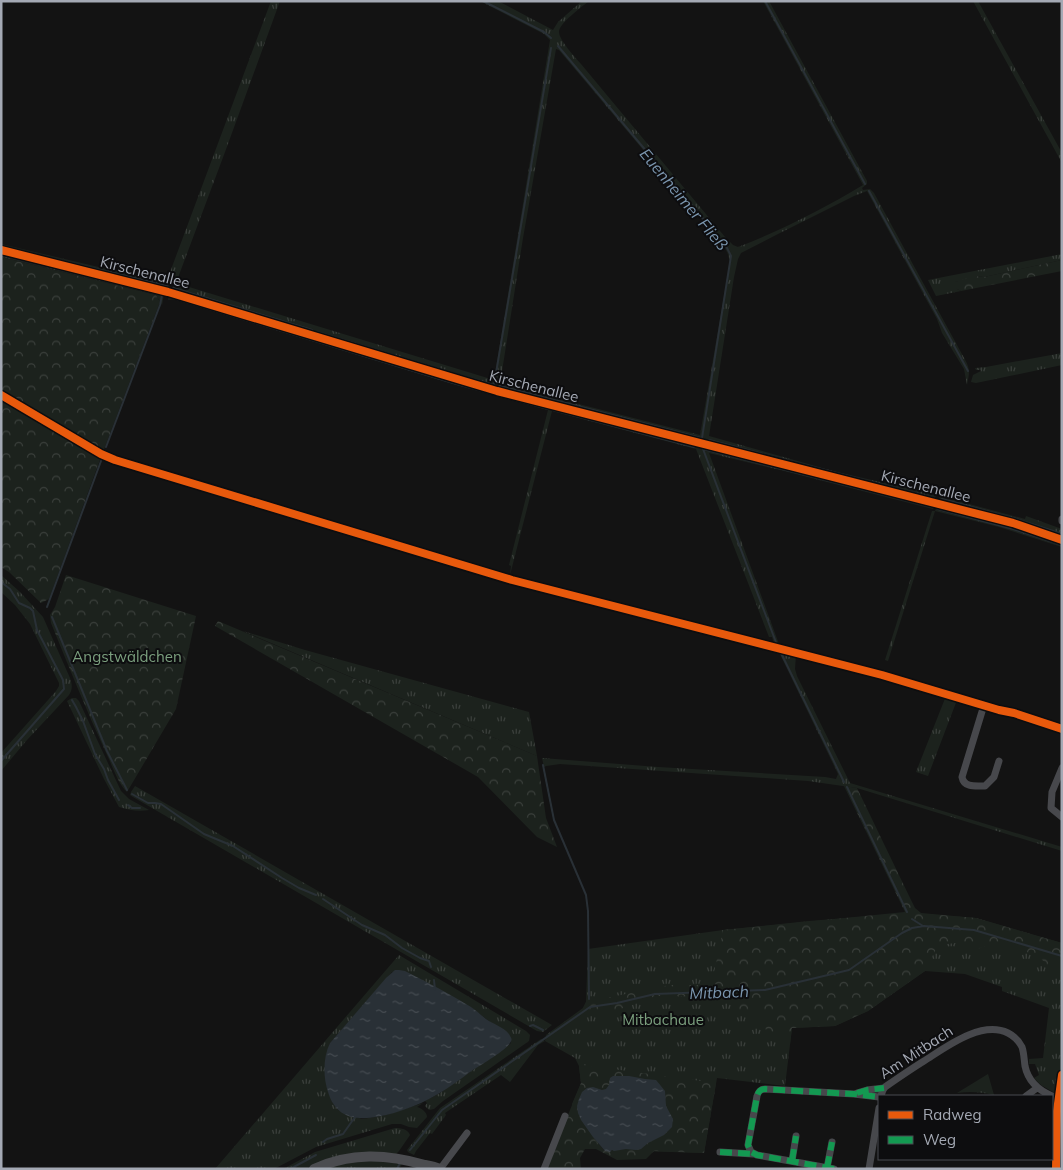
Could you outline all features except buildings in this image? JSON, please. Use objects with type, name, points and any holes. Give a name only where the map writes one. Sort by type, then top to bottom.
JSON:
[{"type":"street","name":"Kirschenallee","points":[[1,250],[168,292],[489,388],[1004,520],[1062,540]]},
{"type":"street","points":[[999,762],[994,777],[985,786],[970,786],[964,782],[962,777],[984,705],[1062,729]]},
{"type":"street","points":[[1062,768],[1052,792],[1051,808],[1062,817]]},
{"type":"street","name":"Am Mitbach","points":[[881,1095],[884,1088],[957,1040],[976,1032],[993,1030],[1007,1033],[1016,1038],[1020,1043],[1024,1052],[1028,1075],[1031,1082],[1037,1088]]},
{"type":"street","points":[[854,1094],[884,1088]]},
{"type":"street","points":[[1027,1095],[1037,1088],[1050,1095]]},
{"type":"street","points":[[754,1154],[750,1151],[748,1145],[758,1092],[762,1089],[878,1097]]},
{"type":"street","points":[[544,1169],[565,1116]]},
{"type":"street","points":[[869,1169],[878,1121]]},
{"type":"street","points":[[314,1169],[339,1160],[374,1156],[398,1158],[426,1167],[440,1169],[467,1133]]},
{"type":"street","points":[[792,1161],[796,1136]]},
{"type":"street","points":[[720,1152],[754,1154],[831,1168],[832,1142]]},
{"type":"green space","points":[[271,1],[280,1],[176,283],[494,380],[550,40],[544,34],[480,1],[498,1],[553,30],[558,22],[582,1],[589,1],[571,15],[560,28],[559,32],[562,39],[571,53],[725,237],[738,247],[802,219],[863,185],[763,1],[769,1],[867,181],[867,184],[862,188],[863,190],[870,189],[874,193],[965,360],[969,376],[967,385],[964,369],[942,333],[937,319],[867,191],[741,253],[734,277],[709,436],[833,471],[936,495],[935,499],[499,389],[172,290],[174,283],[171,282],[169,288],[166,288],[1,248],[1,244],[166,283]],"holes":[[[556,49],[559,50],[727,251],[728,273],[700,435],[500,384]]]},
{"type":"green space","points":[[973,1],[978,1],[1062,153],[1062,163]]},
{"type":"green space","points":[[1,252],[164,294],[162,305],[156,295],[1,257]]},
{"type":"green space","points":[[1062,254],[1062,260],[984,277],[974,276],[955,282],[957,289],[961,291],[936,296],[928,280]]},
{"type":"green space","points":[[1,257],[156,295],[160,302],[103,452],[1,391]]},
{"type":"green space","points":[[1062,260],[1062,271],[961,291],[952,285],[970,276],[984,277]]},
{"type":"green space","points":[[169,296],[352,350],[934,506],[933,509],[709,453],[780,647],[775,645],[772,637],[769,637],[696,449],[552,411],[510,575],[511,566],[509,565],[548,410],[457,385],[182,301],[168,300]]},
{"type":"green space","points":[[1062,353],[1062,365],[976,383],[971,382],[973,375],[981,371],[975,368]]},
{"type":"green space","points":[[1,397],[101,457],[49,599],[41,603],[9,572],[1,567]]},
{"type":"green space","points":[[939,496],[1025,519],[1026,516],[1062,529],[1062,537],[940,501]]},
{"type":"green space","points":[[937,507],[1007,524],[1062,542],[1062,547],[999,527],[935,511]]},
{"type":"green space","points":[[932,511],[935,511],[888,661],[885,660]]},
{"type":"green space","points":[[1,575],[43,617],[72,686],[69,695],[1,771],[1,753],[56,691],[59,683],[30,624],[15,605],[1,592]]},
{"type":"green space","name":"Angstwäldchen","points":[[66,575],[196,616],[176,709],[127,792],[118,780],[51,623],[50,615],[55,607]]},
{"type":"green space","points":[[218,621],[537,756],[546,818],[557,847],[537,837],[478,777],[215,626]]},
{"type":"green space","points":[[243,631],[529,712],[537,756]]},
{"type":"green space","points":[[778,650],[796,654],[795,669],[797,676],[850,783],[1062,847],[1062,851],[857,788],[808,781],[560,764],[544,767],[542,758],[836,779],[838,774]]},
{"type":"green space","points":[[946,696],[957,700],[928,776],[916,772]]},
{"type":"green space","points":[[76,698],[79,701],[121,791],[129,799],[149,810],[141,811],[119,807],[67,701]]},
{"type":"green space","points":[[135,786],[552,1025],[543,1032],[537,1031],[133,797],[130,795]]},
{"type":"green space","points":[[844,786],[857,788],[915,908],[921,913],[976,918],[1062,943],[1062,960],[1051,960],[1048,970],[1038,955],[993,944],[977,949],[974,945],[956,943],[938,945],[925,971],[868,1011],[835,1026],[792,1028],[790,1044],[783,1037],[769,1036],[761,1013],[752,1010],[741,1013],[734,1002],[722,997],[659,996],[648,998],[600,1016],[583,1008],[586,1002],[670,985],[707,985],[712,982],[723,930],[905,912]]},
{"type":"green space","name":"Mitbachaue","points":[[911,913],[976,918],[1062,943],[1062,1065],[1058,1091],[1053,1092],[1034,1078],[1039,1075],[1035,1064],[1029,1064],[1029,1059],[1043,1058],[1049,1008],[1002,991],[1002,987],[965,974],[925,971],[868,1011],[835,1026],[792,1028],[785,1086],[717,1078],[704,1153],[607,1148],[575,1131],[572,1104],[581,1083],[579,1066],[575,1058],[545,1041],[546,1035],[583,1008],[586,1002],[588,949],[723,930]]},
{"type":"green space","points":[[399,955],[526,1031],[530,1035],[529,1041],[434,1109],[429,1110],[425,1106],[427,1103],[425,1101],[440,1093],[506,1047],[511,1043],[511,1038],[472,1008],[392,972],[330,1043],[326,1057],[326,1083],[333,1103],[338,1110],[362,1119],[389,1114],[423,1103],[417,1107],[424,1110],[427,1117],[417,1128],[392,1124],[316,1147],[274,1169],[215,1169]]},
{"type":"green space","points":[[541,1039],[545,1041],[538,1045],[510,1082],[501,1075],[445,1113],[446,1115],[432,1134],[430,1133],[414,1155],[408,1152],[407,1150],[440,1108]]},
{"type":"green space","points":[[585,1064],[716,1083],[704,1153],[654,1151],[646,1159],[617,1160],[596,1149],[585,1149],[580,1158],[581,1169],[546,1169],[581,1083],[579,1066]],"holes":[[[625,1076],[655,1079],[665,1091],[666,1106],[671,1115],[672,1127],[664,1135],[641,1149],[605,1151],[581,1120],[597,1088],[606,1089],[610,1078]]]},
{"type":"green space","points":[[988,1074],[994,1095],[976,1092],[957,1093]]},
{"type":"green space","points":[[395,1128],[406,1130],[410,1135],[396,1154],[314,1165],[306,1169],[283,1169],[315,1152]]},
{"type":"green space","points":[[366,1160],[402,1164],[399,1169],[324,1169],[338,1164]]},
{"type":"water","points":[[395,970],[405,971],[463,1002],[489,1021],[504,1029],[509,1034],[511,1040],[498,1053],[446,1089],[421,1103],[394,1113],[355,1118],[339,1110],[328,1092],[324,1067],[326,1054],[330,1043]]},
{"type":"water","points":[[613,1076],[656,1080],[665,1091],[666,1106],[673,1119],[672,1127],[664,1135],[641,1149],[605,1151],[593,1137],[578,1113],[577,1106],[582,1092],[587,1088],[593,1087],[602,1090],[606,1089],[610,1078]]},
{"type":"waterway","name":"Euenheimer Fließ","points":[[483,1],[544,32],[551,38]]},
{"type":"waterway","points":[[765,1],[865,184]]},
{"type":"waterway","name":"Euenheimer Fließ","points":[[558,46],[726,246],[731,256],[702,438]]},
{"type":"waterway","points":[[317,332],[494,385],[551,48]]},
{"type":"waterway","points":[[869,191],[968,371]]},
{"type":"waterway","points":[[1,246],[167,286]]},
{"type":"waterway","points":[[1,255],[163,295]]},
{"type":"waterway","points":[[173,288],[312,330]]},
{"type":"waterway","points":[[106,447],[160,305],[162,295]]},
{"type":"waterway","points":[[170,297],[453,383],[548,409]]},
{"type":"waterway","points":[[500,386],[701,438]]},
{"type":"waterway","points":[[553,410],[694,447]]},
{"type":"waterway","points":[[709,440],[934,498]]},
{"type":"waterway","points":[[777,645],[703,449],[932,507]]},
{"type":"waterway","points":[[47,607],[101,461]]},
{"type":"waterway","points":[[942,499],[1016,519],[1062,534]]},
{"type":"waterway","points":[[938,509],[1013,529],[1062,545]]},
{"type":"waterway","points":[[1,582],[10,589],[19,603],[33,611],[37,630],[63,680],[64,689],[1,761]]},
{"type":"waterway","points":[[52,617],[107,751],[127,790]]},
{"type":"waterway","name":"Euenheimer Fließ","points":[[781,653],[844,782]]},
{"type":"waterway","points":[[72,700],[83,721],[95,754],[119,800]]},
{"type":"waterway","points":[[543,765],[554,820],[586,895],[588,911],[589,999]]},
{"type":"waterway","name":"Euenheimer Fließ","points":[[847,787],[907,912]]},
{"type":"waterway","points":[[132,794],[148,803],[161,804],[204,834],[233,846],[282,878],[316,895]]},
{"type":"waterway","points":[[128,805],[132,808],[140,808]]},
{"type":"waterway","points":[[323,899],[362,925],[385,935],[402,948],[429,961],[431,967]]},
{"type":"waterway","name":"Euenheimer Fließ","points":[[912,919],[923,926]]},
{"type":"waterway","name":"Mitbach","points":[[410,1150],[442,1110],[590,1007],[655,994],[765,990],[849,970],[902,933],[912,928],[924,926],[974,930],[1062,956]]},
{"type":"waterway","points":[[434,980],[435,990]]},
{"type":"waterway","points":[[530,1026],[533,1025],[543,1030]]},
{"type":"waterway","points":[[323,1142],[343,1134],[355,1117]]},
{"type":"waterway","points":[[290,1169],[316,1155]]},
{"type":"waterway","name":"Mitbach","points":[[397,1169],[400,1163]]},
{"type":"marked path","points":[[857,1093],[884,1088]]},
{"type":"marked path","points":[[834,1169],[757,1155],[751,1152],[748,1145],[758,1093],[765,1089],[878,1097]]},
{"type":"marked path","points":[[792,1161],[796,1136]]},
{"type":"marked path","points":[[827,1168],[832,1142]]},
{"type":"marked path","points":[[720,1152],[754,1154]]},
{"type":"cycle path","points":[[1,250],[168,292],[497,391],[1013,523],[1062,540]]},
{"type":"cycle path","points":[[1,395],[101,454],[115,460],[512,580],[882,675],[1014,713],[1062,729]]},
{"type":"cycle path","points":[[1056,1169],[1057,1111],[1062,1075]]}]
